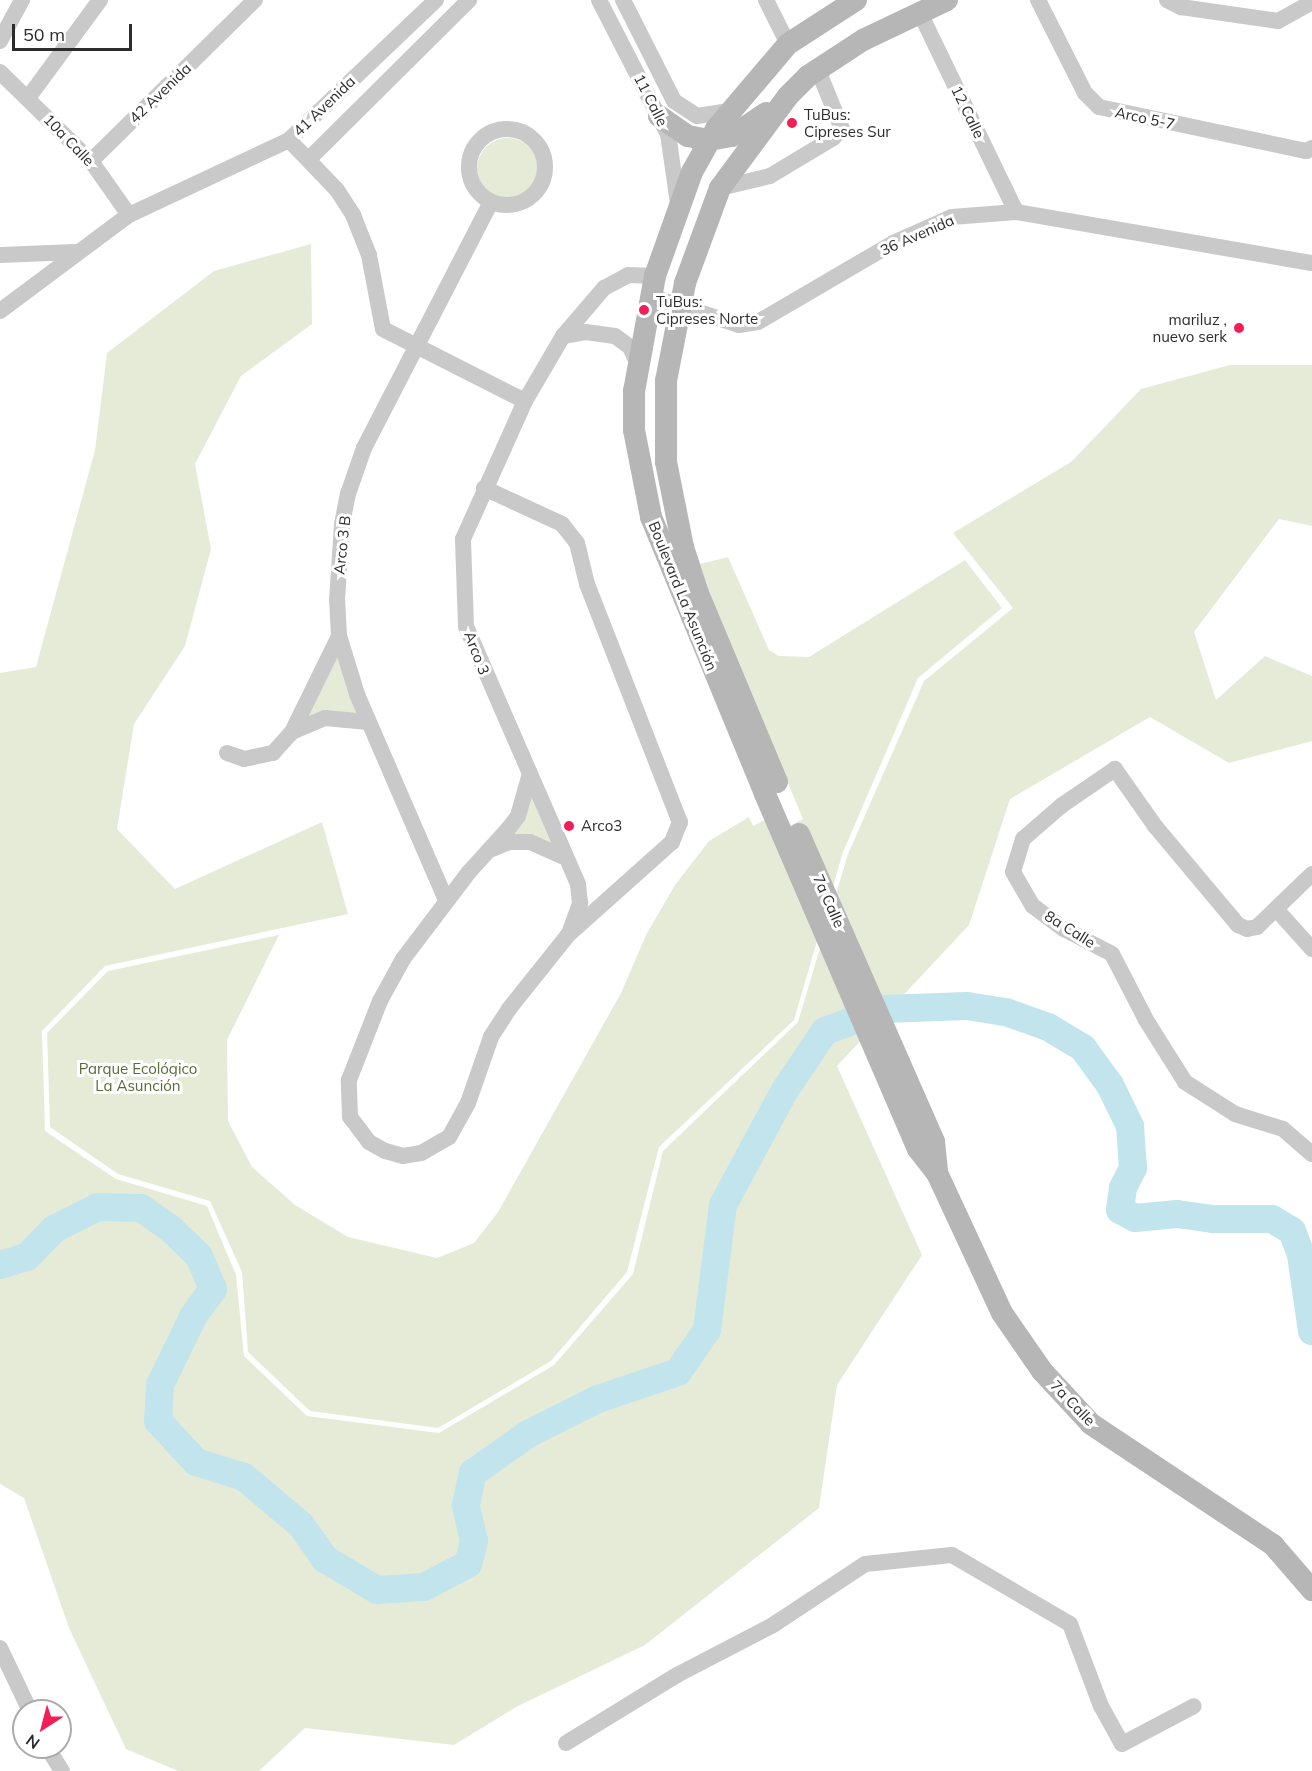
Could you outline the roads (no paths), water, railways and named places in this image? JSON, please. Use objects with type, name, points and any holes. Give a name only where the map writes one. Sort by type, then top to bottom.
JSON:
[{"type":"main road","name":"Boulevard La Asunción","points":[[772,791],[660,544],[640,474],[634,430],[638,364],[653,286],[678,207],[709,140],[730,111],[788,44],[855,0]]},
{"type":"main road","name":"Boulevard La Asunción","points":[[715,630],[683,547],[666,462],[666,381],[694,251],[720,188],[788,96],[818,70],[863,40],[947,0]]},
{"type":"main road","points":[[659,116],[688,136],[709,140],[742,130],[788,96]]},
{"type":"main road","points":[[634,430],[666,462]]},
{"type":"main road","name":"7a Calle","points":[[715,630],[772,791],[926,1145],[936,1173],[1002,1313],[1042,1371],[1091,1424],[1273,1545],[1312,1590]]},
{"type":"street","points":[[0,41],[22,0]]},
{"type":"street","points":[[28,98],[100,0]]},
{"type":"street","name":"42 Avenida","points":[[91,161],[255,0]]},
{"type":"street","name":"41 Avenida","points":[[129,215],[289,140],[436,0]]},
{"type":"street","name":"41 Avenida","points":[[309,159],[469,0]]},
{"type":"street","name":"11 Calle","points":[[599,0],[659,116],[672,153],[678,207]]},
{"type":"street","name":"11 Calle","points":[[623,0],[674,101],[697,116],[730,111]]},
{"type":"street","points":[[766,0],[788,44]]},
{"type":"street","name":"Arco 5-7","points":[[1038,0],[1085,93],[1099,107],[1306,151],[1312,148]]},
{"type":"street","points":[[1167,0],[1188,8],[1278,21],[1312,2]]},
{"type":"street","points":[[1188,8],[1204,0]]},
{"type":"street","name":"12 Calle","points":[[920,13],[1016,212]]},
{"type":"street","points":[[720,188],[770,176],[833,138],[842,129],[842,120],[818,70]]},
{"type":"street","name":"10a Calle","points":[[0,72],[91,161],[129,215]]},
{"type":"street","points":[[507,128],[520,131],[540,146],[545,158],[543,182],[537,193],[515,205],[491,202],[472,184],[469,159],[483,137],[507,128]]},
{"type":"street","points":[[289,140],[337,190],[353,215],[369,255],[383,329],[525,402]]},
{"type":"street","name":"Arco 3 B","points":[[446,900],[368,722],[339,636],[337,600],[348,494],[364,448],[491,202]]},
{"type":"street","name":"36 Avenida","points":[[680,308],[727,321],[744,314],[768,315],[799,300],[892,243],[952,217],[1016,212],[1312,263]]},
{"type":"street","points":[[0,310],[75,252],[129,215]]},
{"type":"street","points":[[0,255],[75,252]]},
{"type":"street","name":"Arco 3","points":[[578,884],[562,856],[466,626],[463,539],[484,488],[525,402],[563,336],[604,288],[628,275],[653,286]]},
{"type":"street","points":[[653,286],[680,308]]},
{"type":"street","points":[[563,336],[586,332],[615,336],[630,347],[638,364]]},
{"type":"street","points":[[484,488],[562,524],[577,543],[587,584],[680,822],[672,842],[568,935],[491,1037],[468,1103],[449,1137],[436,1147],[403,1156],[385,1151],[358,1131],[347,1105],[349,1080],[393,976],[446,900],[518,816],[529,777]]},
{"type":"street","points":[[227,753],[244,759],[259,758],[273,753],[292,732],[339,636]]},
{"type":"street","points":[[292,732],[324,718],[368,722]]},
{"type":"street","name":"8a Calle","points":[[1276,909],[1257,927],[1247,929],[1238,924],[1155,826],[1115,769],[1061,806],[1023,839],[1015,858],[1013,873],[1033,906],[1064,929],[1112,954],[1146,1020],[1185,1082],[1234,1114],[1283,1129],[1312,1154]]},
{"type":"street","points":[[488,851],[509,842],[530,842],[562,856]]},
{"type":"street","points":[[1312,874],[1276,909],[1312,949]]},
{"type":"street","points":[[578,884],[595,893],[618,891]]},
{"type":"street","points":[[568,935],[580,903],[578,884]]},
{"type":"street","points":[[566,1743],[677,1675],[773,1626],[865,1564],[952,1555],[1070,1624],[1101,1706],[1122,1744],[1194,1706]]},
{"type":"street","points":[[0,1648],[24,1699]]},
{"type":"waterway","points":[[0,1265],[27,1257],[54,1229],[98,1207],[141,1208],[171,1229],[199,1256],[213,1289],[193,1317],[160,1385],[158,1421],[196,1462],[244,1477],[301,1525],[325,1559],[377,1590],[424,1587],[468,1564],[474,1541],[466,1505],[473,1473],[528,1434],[598,1399],[678,1372],[707,1330],[723,1205],[785,1090],[825,1031],[885,1009],[967,1006],[1006,1012],[1048,1027],[1083,1048],[1110,1085],[1130,1126],[1133,1168],[1123,1188],[1120,1210],[1135,1218],[1177,1214],[1214,1219],[1272,1219],[1292,1231],[1301,1255],[1312,1331]]},
{"type":"place","name":"TuBus: Cipreses Sur","points":[[792,123]]},
{"type":"place","name":"TuBus: Cipreses Norte","points":[[644,310]]},
{"type":"place","name":"mariluz , nuevo serk","points":[[1239,328]]},
{"type":"place","name":"Arco3","points":[[569,826]]},
{"type":"park label","name":"Parque Ecológico La Asunción","points":[[138,1076]]}]
